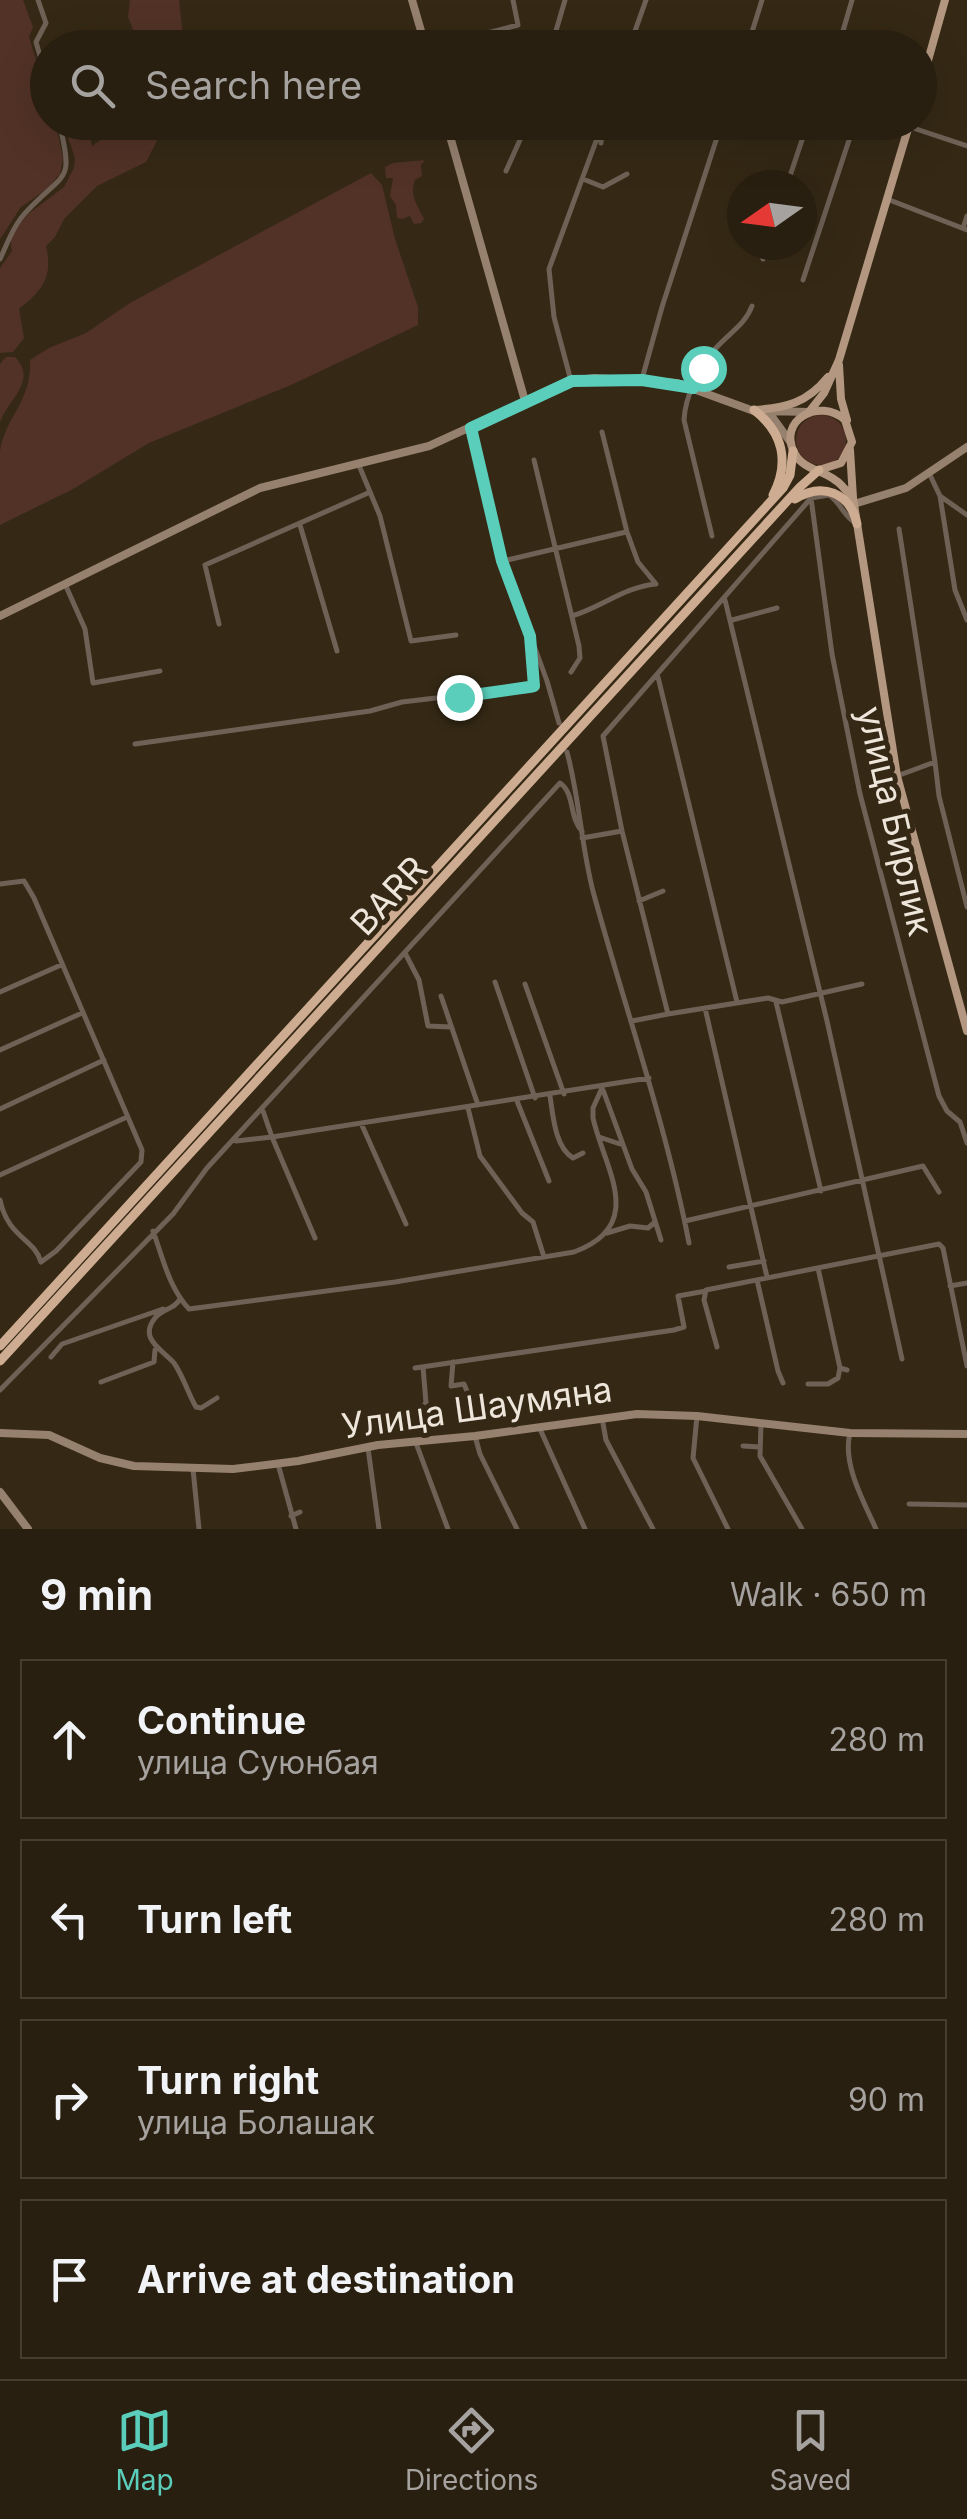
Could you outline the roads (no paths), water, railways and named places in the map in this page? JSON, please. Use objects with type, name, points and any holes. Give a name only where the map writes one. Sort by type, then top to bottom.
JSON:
[{"type":"highway","points":[[754,410],[773,427],[782,451],[780,478],[763,510]]},
{"type":"highway","name":"BARR","points":[[0,1346],[786,484],[792,448]]},
{"type":"highway","name":"BARR","points":[[0,1360],[820,470]]},
{"type":"highway","points":[[784,506],[806,492],[829,491],[848,502],[857,524]]},
{"type":"main road","points":[[937,30],[945,0]]},
{"type":"main road","points":[[853,497],[820,470],[803,464],[792,448],[795,423],[824,393],[839,360],[905,140]]},
{"type":"main road","points":[[754,410],[791,406],[803,400],[819,388],[839,360]]},
{"type":"main road","points":[[839,360],[841,399],[849,426],[853,497],[897,776],[967,1031]]},
{"type":"main road","points":[[809,412],[834,412],[849,426]]},
{"type":"main road","points":[[820,470],[841,463],[850,450]]},
{"type":"street","points":[[38,0],[46,22],[42,30]]},
{"type":"street","points":[[412,0],[422,30]]},
{"type":"street","points":[[496,30],[518,24],[513,0]]},
{"type":"street","points":[[557,30],[565,0]]},
{"type":"street","points":[[635,30],[646,0]]},
{"type":"street","points":[[753,30],[762,0]]},
{"type":"street","points":[[843,30],[852,0]]},
{"type":"street","points":[[937,135],[967,146]]},
{"type":"street","points":[[0,259],[29,208],[65,177],[68,162],[63,140]]},
{"type":"street","points":[[451,140],[525,401]]},
{"type":"street","points":[[506,171],[520,140]]},
{"type":"street","points":[[572,381],[554,317],[550,269],[597,140]]},
{"type":"street","points":[[601,140],[601,144]]},
{"type":"street","points":[[642,380],[716,140]]},
{"type":"street","points":[[793,170],[802,140]]},
{"type":"street","points":[[803,280],[850,140]]},
{"type":"street","points":[[583,179],[603,187],[627,174]]},
{"type":"street","points":[[887,199],[965,229],[967,216]]},
{"type":"street","points":[[712,536],[684,420],[684,405],[716,348],[747,320],[752,306]]},
{"type":"street","points":[[0,616],[260,488],[428,446],[572,381],[642,380],[693,388],[731,405],[754,410],[809,412]]},
{"type":"street","points":[[754,410],[777,421],[792,448]]},
{"type":"street","points":[[471,428],[502,561],[559,723]]},
{"type":"street","points":[[572,616],[615,594],[656,584],[638,562],[627,532],[602,432]]},
{"type":"street","points":[[853,497],[894,494],[967,447]]},
{"type":"street","points":[[534,460],[580,658],[572,672]]},
{"type":"street","points":[[358,463],[380,516],[411,641],[456,635]]},
{"type":"street","points":[[930,474],[940,496],[955,590],[967,620]]},
{"type":"street","points":[[219,624],[205,565],[368,493]]},
{"type":"street","points":[[668,1014],[622,831],[604,736],[811,498],[829,495],[848,519],[857,524]]},
{"type":"street","points":[[940,496],[967,515]]},
{"type":"street","name":"улица Бирлик","points":[[811,498],[832,654],[864,809],[940,1096],[946,1112],[964,1121],[967,1143]]},
{"type":"street","points":[[300,525],[336,650]]},
{"type":"street","points":[[898,529],[939,796],[967,907]]},
{"type":"street","points":[[502,561],[627,532]]},
{"type":"street","points":[[65,584],[84,629],[93,683],[160,671]]},
{"type":"street","points":[[725,600],[820,994],[902,1359]]},
{"type":"street","points":[[732,620],[777,608]]},
{"type":"street","points":[[136,744],[370,711],[402,702],[534,686],[530,636]]},
{"type":"street","points":[[658,676],[737,1002]]},
{"type":"street","points":[[567,752],[594,892],[648,1078],[690,1243]]},
{"type":"street","points":[[897,776],[934,762]]},
{"type":"street","points":[[0,1390],[174,1214],[207,1168],[560,782],[567,788],[582,834]]},
{"type":"street","points":[[582,834],[622,831]]},
{"type":"street","points":[[0,884],[24,882],[142,1150],[141,1162],[56,1251],[40,1262],[38,1250],[16,1234],[4,1217],[0,1200]]},
{"type":"street","points":[[639,901],[663,892]]},
{"type":"street","points":[[405,953],[419,980],[428,1026],[451,1027]]},
{"type":"street","points":[[0,992],[62,964]]},
{"type":"street","points":[[495,982],[536,1098]]},
{"type":"street","points":[[525,984],[564,1094]]},
{"type":"street","points":[[632,1022],[737,1002],[768,998],[776,1002],[862,984]]},
{"type":"street","points":[[441,996],[478,1105]]},
{"type":"street","points":[[776,1002],[821,1191]]},
{"type":"street","points":[[705,1008],[768,1277]]},
{"type":"street","points":[[0,1050],[82,1013]]},
{"type":"street","points":[[0,1109],[104,1060]]},
{"type":"street","points":[[233,1141],[602,1089],[648,1078]]},
{"type":"street","points":[[153,1231],[180,1299],[189,1309],[394,1282],[574,1252],[590,1246],[604,1234],[618,1197],[593,1108],[602,1089]]},
{"type":"street","points":[[602,1089],[622,1145],[646,1192],[661,1240]]},
{"type":"street","points":[[550,1096],[555,1128],[564,1150],[573,1158],[583,1153]]},
{"type":"street","points":[[517,1100],[549,1181]]},
{"type":"street","points":[[468,1106],[480,1156],[522,1214],[533,1222],[544,1256]]},
{"type":"street","points":[[263,1110],[315,1238]]},
{"type":"street","points":[[0,1175],[126,1117]]},
{"type":"street","points":[[361,1124],[406,1224]]},
{"type":"street","points":[[599,1137],[622,1145]]},
{"type":"street","points":[[685,1221],[924,1166],[939,1192]]},
{"type":"street","points":[[604,1234],[630,1226],[648,1228],[655,1222]]},
{"type":"street","points":[[415,1368],[674,1330],[684,1327],[678,1296],[941,1245],[967,1366]]},
{"type":"street","points":[[728,1266],[764,1261]]},
{"type":"street","points":[[808,1384],[828,1384],[843,1369],[818,1268]]},
{"type":"street","points":[[757,1280],[784,1383]]},
{"type":"street","points":[[950,1286],[967,1283]]},
{"type":"street","points":[[706,1290],[704,1300],[717,1347]]},
{"type":"street","points":[[101,1382],[154,1362],[152,1324],[158,1314],[180,1303],[180,1299]]},
{"type":"street","points":[[51,1357],[70,1340],[171,1308]]},
{"type":"street","points":[[155,1347],[175,1365],[196,1407],[217,1398]]},
{"type":"street","points":[[453,1362],[451,1386],[464,1384],[469,1396]]},
{"type":"street","points":[[422,1407],[427,1395],[423,1367]]},
{"type":"street","name":"Улица Шаумяна","points":[[0,1433],[49,1434],[100,1458],[134,1466],[233,1469],[368,1447],[638,1414],[697,1416],[850,1433],[967,1434]]},
{"type":"street","points":[[697,1416],[692,1458],[728,1529]]},
{"type":"street","points":[[602,1418],[606,1440],[653,1529]]},
{"type":"street","points":[[760,1424],[762,1462],[802,1529]]},
{"type":"street","points":[[539,1426],[584,1529]]},
{"type":"street","points":[[850,1433],[852,1469],[876,1529]]},
{"type":"street","points":[[475,1436],[517,1529]]},
{"type":"street","points":[[416,1442],[448,1529]]},
{"type":"street","points":[[743,1446],[760,1447]]},
{"type":"street","points":[[368,1447],[379,1529]]},
{"type":"street","points":[[278,1464],[296,1529]]},
{"type":"street","points":[[193,1466],[199,1529]]},
{"type":"street","points":[[0,1492],[28,1529]]},
{"type":"street","points":[[909,1504],[967,1505]]},
{"type":"street","points":[[290,1516],[300,1512]]}]
